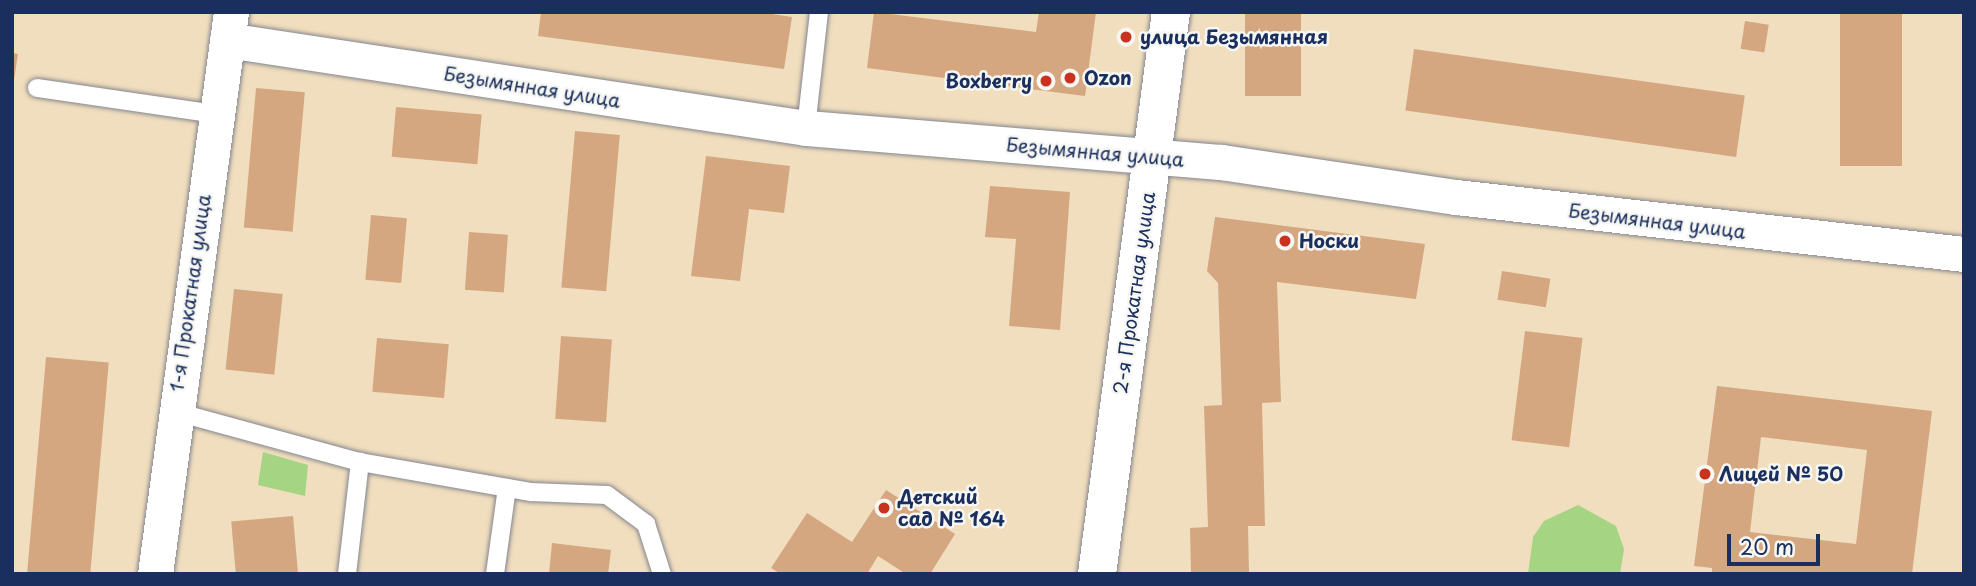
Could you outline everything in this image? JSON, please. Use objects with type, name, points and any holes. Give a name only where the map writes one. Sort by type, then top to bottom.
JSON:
[{"type":"street","name":"2-я Прокатная улица","points":[[1097,574],[1171,12]]},
{"type":"street","name":"Безымянная улица","points":[[229,26],[806,128],[1152,158],[1964,254]]},
{"type":"street","name":"1-я Прокатная улица","points":[[155,574],[173,411],[229,26]]},
{"type":"lane","points":[[806,128],[819,12]]},
{"type":"lane","points":[[37,88],[216,114]]},
{"type":"lane","points":[[173,411],[360,463],[507,488],[607,495],[646,524],[662,574]]},
{"type":"lane","points":[[347,574],[360,463]]},
{"type":"lane","points":[[495,574],[507,488]]},
{"type":"green space","points":[[263,452],[308,465],[305,496],[258,485]]},
{"type":"green space","points":[[1578,505],[1616,526],[1624,549],[1620,574],[1528,574],[1533,537],[1544,521]]},
{"type":"building","points":[[541,12],[759,12],[792,17],[784,69],[538,36]]},
{"type":"building","points":[[874,12],[1036,32],[1039,12],[1096,12],[1085,96],[867,68]]},
{"type":"building","points":[[1245,12],[1301,12],[1301,96],[1245,96]]},
{"type":"building","points":[[1840,12],[1902,12],[1902,166],[1840,166]]},
{"type":"building","points":[[1745,21],[1769,25],[1764,52],[1741,49]]},
{"type":"building","points":[[1414,49],[1745,95],[1736,157],[1405,110]]},
{"type":"building","points":[[12,53],[18,54],[14,80],[12,80]]},
{"type":"building","points":[[256,88],[305,92],[293,232],[244,227]]},
{"type":"building","points":[[396,107],[482,114],[477,164],[392,157]]},
{"type":"building","points":[[575,131],[620,135],[606,291],[561,287]]},
{"type":"building","points":[[706,156],[790,166],[784,213],[749,209],[740,281],[691,276]]},
{"type":"building","points":[[990,186],[1070,192],[1060,330],[1009,326],[1016,239],[985,237]]},
{"type":"building","points":[[371,215],[407,218],[401,283],[365,280]]},
{"type":"building","points":[[1215,217],[1425,244],[1416,299],[1277,282],[1281,402],[1262,403],[1265,526],[1248,526],[1249,574],[1191,574],[1190,528],[1208,527],[1204,406],[1222,405],[1218,283],[1207,271]]},
{"type":"building","points":[[469,232],[508,235],[504,293],[465,290]]},
{"type":"building","points":[[1502,271],[1550,279],[1546,307],[1497,300]]},
{"type":"building","points":[[234,289],[283,294],[274,375],[226,370]]},
{"type":"building","points":[[1525,331],[1583,338],[1569,447],[1512,440]]},
{"type":"building","points":[[561,336],[612,340],[606,422],[555,419]]},
{"type":"building","points":[[377,338],[449,344],[444,398],[372,392]]},
{"type":"building","points":[[46,357],[109,362],[90,574],[27,574]]},
{"type":"building","points":[[1717,386],[1932,411],[1912,574],[1712,574],[1712,568],[1694,566]],"holes":[[[1761,437],[1867,450],[1856,544],[1750,532]]]},
{"type":"building","points":[[886,490],[955,534],[930,574],[906,574],[878,556],[867,574],[781,574],[771,568],[807,513],[852,542]]},
{"type":"building","points":[[293,516],[298,574],[236,574],[231,521]]},
{"type":"building","points":[[552,543],[611,550],[608,574],[549,574]]},
{"type":"place","name":"улица Безымянная","points":[[1126,37]]},
{"type":"place","name":"Ozon","points":[[1070,78]]},
{"type":"place","name":"Boxberry","points":[[1046,81]]},
{"type":"place","name":"Носки","points":[[1285,241]]},
{"type":"place","name":"Лицей № 50","points":[[1705,474]]},
{"type":"place","name":"Детский сад № 164","points":[[884,508]]}]
